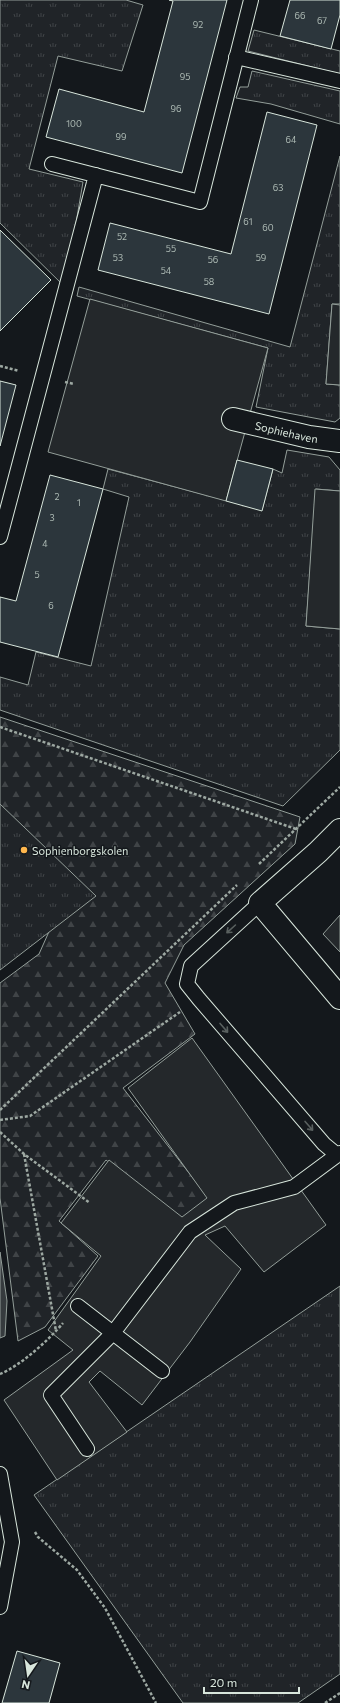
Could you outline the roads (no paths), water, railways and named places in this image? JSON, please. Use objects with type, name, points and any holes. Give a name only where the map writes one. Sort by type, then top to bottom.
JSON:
[{"type":"street","name":"Sophiehaven","points":[[233,419],[309,437],[340,441]]},
{"type":"street","points":[[340,830],[318,852],[260,903],[340,998]]},
{"type":"lane","points":[[52,164],[200,202],[251,0]]},
{"type":"lane","points":[[236,57],[340,81]]},
{"type":"lane","points":[[0,537],[96,175]]},
{"type":"lane","points":[[87,1449],[51,1395],[113,1333],[190,1232],[234,1203],[294,1187],[338,1154],[324,1144],[187,984],[191,966],[260,903]]},
{"type":"lane","points":[[78,1306],[162,1371]]},
{"type":"lane","points":[[0,1474],[12,1542],[0,1607]]},
{"type":"place","name":"Sophienborgskolen","points":[[24,850]]}]
